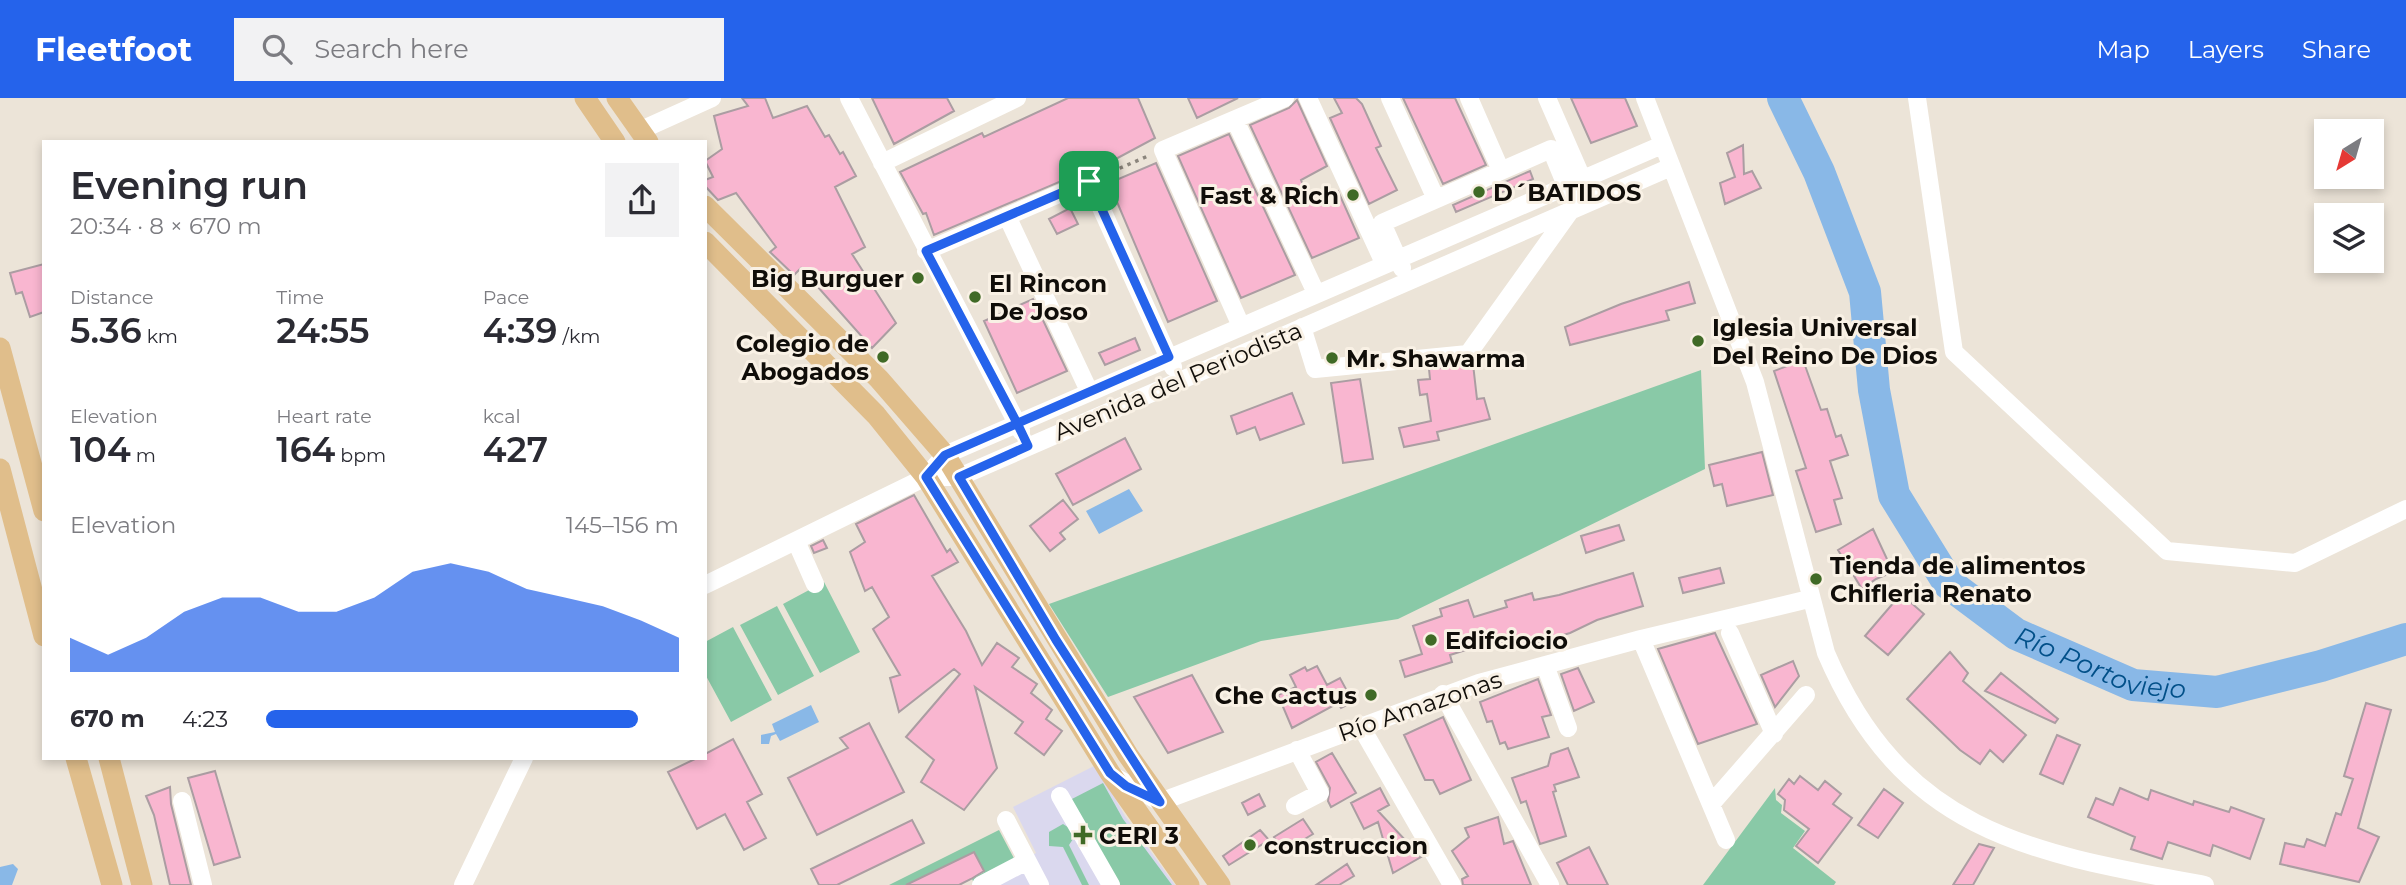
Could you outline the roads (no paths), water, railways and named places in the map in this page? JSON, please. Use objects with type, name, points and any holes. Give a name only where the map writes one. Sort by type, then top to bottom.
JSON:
[{"type":"main road","points":[[585,98],[614,140]]},
{"type":"main road","points":[[617,98],[643,136]]},
{"type":"main road","points":[[707,208],[879,379],[945,455],[1056,640],[1160,802],[1220,885]]},
{"type":"main road","points":[[707,244],[876,415],[926,477],[1110,773],[1189,885]]},
{"type":"main road","points":[[0,348],[4,374],[42,504]]},
{"type":"main road","points":[[0,469],[4,501],[42,629]]},
{"type":"main road","points":[[77,760],[112,885]]},
{"type":"main road","points":[[110,760],[142,885]]},
{"type":"street","points":[[643,136],[712,98]]},
{"type":"street","points":[[849,98],[1028,446]]},
{"type":"street","points":[[882,163],[1017,98]]},
{"type":"street","points":[[1241,326],[1163,150],[1235,120],[1260,103],[1285,98]]},
{"type":"street","points":[[1308,98],[1391,261],[1408,281]]},
{"type":"street","points":[[1390,98],[1436,199]]},
{"type":"street","points":[[1469,98],[1501,171]]},
{"type":"street","points":[[1302,327],[1315,369],[1468,354],[1573,209],[1574,182],[1547,98]]},
{"type":"street","points":[[1645,98],[1755,382],[1826,653],[1842,690],[1865,728],[1909,779],[1933,799],[1990,832],[2032,848],[2194,884]]},
{"type":"street","points":[[1917,98],[1954,352],[2167,551],[2295,563],[2406,509]]},
{"type":"street","points":[[1235,120],[1317,293]]},
{"type":"street","name":"Avenida del Periodista","points":[[926,477],[945,455],[1662,145]]},
{"type":"street","points":[[1391,261],[1382,223],[1551,149],[1574,182]]},
{"type":"street","name":"Avenida del Periodista","points":[[926,477],[959,477],[1671,167]]},
{"type":"street","points":[[926,251],[1089,181],[1180,381]]},
{"type":"street","points":[[1007,216],[1089,391]]},
{"type":"street","points":[[707,584],[926,477]]},
{"type":"street","points":[[796,541],[815,584]]},
{"type":"street","name":"Río Amazonas","points":[[1160,802],[1443,694],[1641,639],[1810,599]]},
{"type":"street","points":[[1730,633],[1774,734]]},
{"type":"street","points":[[1641,639],[1726,840]]},
{"type":"street","points":[[1545,665],[1568,728]]},
{"type":"street","points":[[1443,694],[1550,885]]},
{"type":"street","points":[[1712,803],[1806,695]]},
{"type":"street","points":[[1360,725],[1452,885]]},
{"type":"street","points":[[1295,806],[1320,793],[1297,750]]},
{"type":"street","points":[[463,885],[523,760]]},
{"type":"street","points":[[1110,773],[1126,786],[1160,802]]},
{"type":"street","points":[[1060,796],[1111,885]]},
{"type":"street","points":[[181,801],[203,885]]},
{"type":"street","points":[[1006,820],[1040,885]]},
{"type":"street","points":[[981,885],[1027,861]]},
{"type":"water","points":[[1129,489],[1143,511],[1099,534],[1086,511]]},
{"type":"water","points":[[811,705],[819,722],[780,741],[776,734],[771,736],[769,744],[761,744],[761,735],[775,732],[772,724]]},
{"type":"water","points":[[13,864],[18,869],[12,885],[0,885],[0,867]]},
{"type":"waterway","name":"Río Portoviejo","points":[[1783,98],[1819,172],[1865,292],[1874,390],[1894,495],[1949,584],[2016,634],[2133,685],[2217,692],[2321,666],[2406,639]]},
{"type":"place","name":"D´BATIDOS","points":[[1479,192]]},
{"type":"place","name":"Fast & Rich","points":[[1353,195]]},
{"type":"place","name":"Big Burguer","points":[[918,278]]},
{"type":"place","name":"El Rincon De Joso","points":[[975,297]]},
{"type":"place","name":"Iglesia Universal Del Reino De Dios","points":[[1698,341]]},
{"type":"place","name":"Colegio de Abogados","points":[[883,357]]},
{"type":"place","name":"Mr. Shawarma","points":[[1332,358]]},
{"type":"place","name":"Tienda de alimentos Chifleria Renato","points":[[1816,579]]},
{"type":"place","name":"Edifciocio","points":[[1431,640]]},
{"type":"place","name":"Che Cactus","points":[[1371,695]]},
{"type":"place","name":"CERI 3","points":[[1083,835]]},
{"type":"place","name":"construccion","points":[[1250,845]]}]
